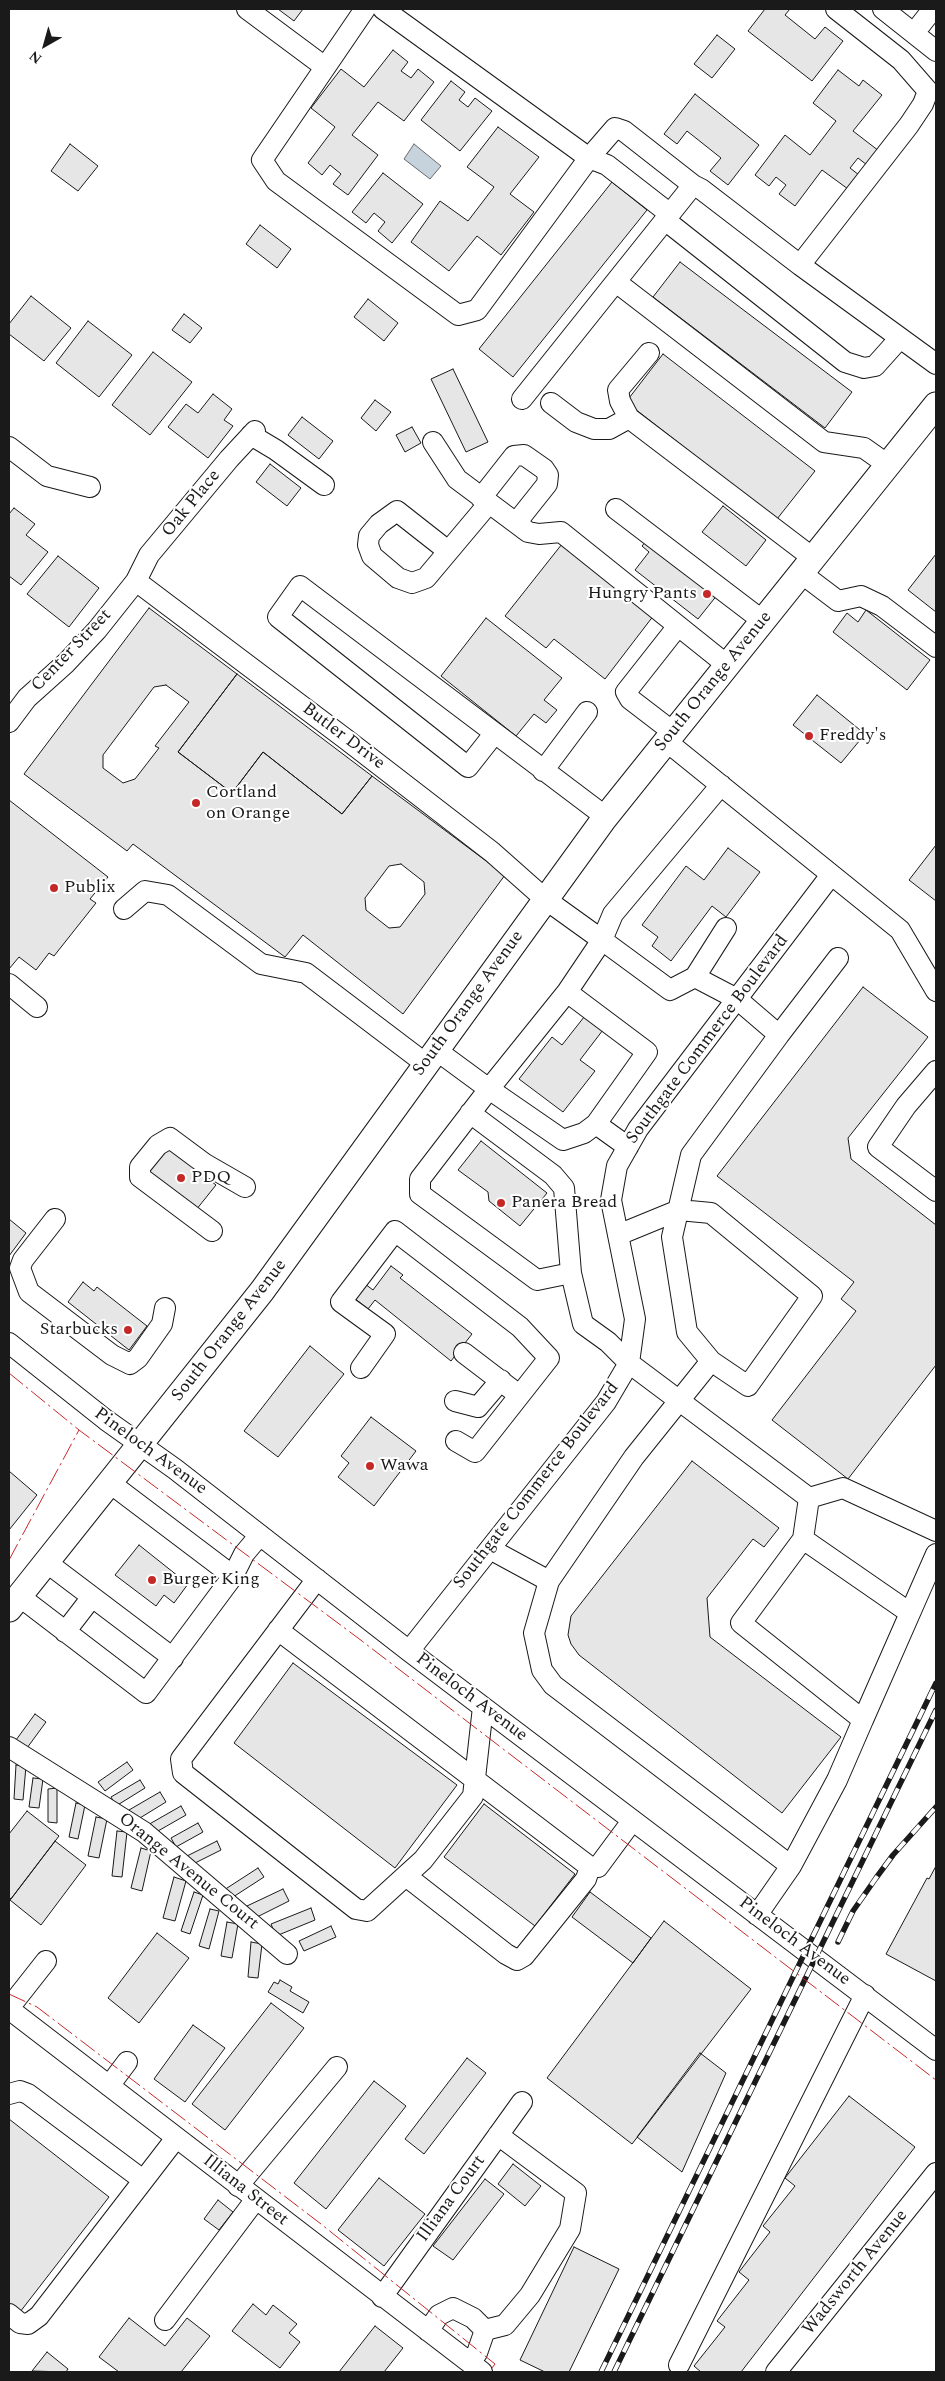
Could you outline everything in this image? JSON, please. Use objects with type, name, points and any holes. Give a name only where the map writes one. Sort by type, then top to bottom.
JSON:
[{"type":"main road","name":"South Orange Avenue","points":[[14,1602],[268,1283],[606,817],[936,405]]},
{"type":"street","points":[[247,9],[325,67]]},
{"type":"street","points":[[365,9],[262,160],[276,180],[458,315],[477,310],[588,158],[615,128],[624,131],[800,265],[936,364]]},
{"type":"street","points":[[383,9],[588,158],[607,164],[667,217],[845,362],[864,368],[875,366],[900,338]]},
{"type":"street","points":[[800,265],[914,118],[923,104],[928,91],[901,60],[836,9]]},
{"type":"street","points":[[883,9],[936,51]]},
{"type":"street","points":[[914,33],[933,9]]},
{"type":"street","points":[[522,399],[693,185]]},
{"type":"street","points":[[616,282],[824,442],[864,448],[888,465]]},
{"type":"street","points":[[649,353],[618,390],[620,401],[629,418],[807,565],[838,602],[861,596],[882,606],[936,647]]},
{"type":"street","points":[[551,403],[576,422],[594,429],[609,429],[629,418]]},
{"type":"street","name":"Oak Place","points":[[136,581],[150,555],[229,459],[253,433],[324,485]]},
{"type":"street","points":[[433,442],[457,480],[516,523],[534,533],[561,532],[727,665]]},
{"type":"street","points":[[9,447],[47,476],[90,487]]},
{"type":"street","points":[[448,551],[514,456],[520,454],[544,469],[548,475],[547,484],[516,523]]},
{"type":"street","points":[[616,508],[762,621]]},
{"type":"street","name":"Center Street","points":[[9,722],[27,698],[66,663],[97,630],[136,581]]},
{"type":"street","name":"Butler Drive","points":[[136,581],[476,840],[545,899],[670,990],[695,976]]},
{"type":"street","points":[[494,734],[468,767],[278,617],[300,586],[606,817]]},
{"type":"street","points":[[678,626],[626,692],[630,699],[721,785],[900,930],[936,991]]},
{"type":"street","points":[[543,771],[587,712]]},
{"type":"street","points":[[571,1273],[537,1280],[420,1194],[420,1179],[489,1088],[567,992],[602,940],[613,914],[721,785]]},
{"type":"street","name":"Southgate Commerce Boulevard","points":[[409,1651],[606,1402],[629,1363],[635,1319],[611,1200],[617,1166],[638,1129],[831,876]]},
{"type":"street","points":[[124,909],[145,891],[168,895],[261,964],[306,973],[431,1057],[489,1088],[563,1140],[584,1133],[596,1124],[647,1052],[567,992]]},
{"type":"street","points":[[726,928],[695,976],[737,1000],[779,1035]]},
{"type":"street","points":[[618,1234],[679,1210],[711,1213],[812,1296],[748,1386],[711,1361],[687,1332],[672,1236],[679,1210],[691,1155],[838,958]]},
{"type":"street","points":[[9,984],[37,1007]]},
{"type":"street","points":[[936,1071],[906,1106],[878,1147],[936,1191]]},
{"type":"street","points":[[470,1113],[553,1175],[564,1188],[571,1273],[583,1324],[608,1342],[629,1363],[809,1498]]},
{"type":"street","points":[[596,1124],[628,1147]]},
{"type":"street","points":[[212,1231],[140,1177],[140,1167],[158,1145],[170,1138],[205,1164],[245,1187]]},
{"type":"street","points":[[55,1219],[23,1260],[20,1268],[29,1292],[112,1355],[130,1364],[138,1358],[162,1324],[165,1308]]},
{"type":"street","points":[[361,1368],[385,1334],[341,1302],[395,1231],[520,1327],[549,1358],[474,1452],[456,1441]]},
{"type":"street","name":"Pineloch Avenue","points":[[9,1343],[409,1651],[936,2050]]},
{"type":"street","points":[[464,1352],[519,1396]]},
{"type":"street","points":[[711,1361],[681,1401],[634,1457],[549,1581],[534,1634],[542,1670],[553,1685],[790,1866]]},
{"type":"street","points":[[455,1400],[478,1407],[501,1380]]},
{"type":"street","points":[[110,1483],[234,1576]]},
{"type":"street","points":[[809,1498],[843,1488],[936,1531]]},
{"type":"street","points":[[809,1498],[803,1540],[741,1624],[863,1720]]},
{"type":"street","points":[[14,1602],[65,1632],[146,1693],[234,1576],[244,1554],[260,1535]]},
{"type":"street","points":[[803,1540],[910,1613]]},
{"type":"street","points":[[490,1548],[549,1581]]},
{"type":"street","points":[[757,1915],[790,1866],[837,1780],[936,1554]]},
{"type":"street","points":[[46,1562],[173,1658]]},
{"type":"street","points":[[317,1579],[181,1759],[184,1773],[356,1908],[367,1911],[423,1860],[473,1796],[483,1707]]},
{"type":"street","points":[[65,1632],[92,1597]]},
{"type":"street","points":[[278,1630],[590,1867],[598,1867],[632,1820]]},
{"type":"street","name":"Orange Avenue Court","points":[[9,1747],[144,1832],[287,1954]]},
{"type":"street","points":[[406,1876],[506,1954],[517,1960],[524,1956],[586,1879],[590,1867]]},
{"type":"street","points":[[9,2008],[46,1961]]},
{"type":"street","points":[[679,2365],[865,1995]]},
{"type":"street","name":"Illiana Street","points":[[9,2008],[474,2368]]},
{"type":"street","points":[[108,2086],[126,2062]]},
{"type":"street","points":[[238,2186],[336,2067]]},
{"type":"street","points":[[9,2094],[20,2091],[28,2094],[143,2180]]},
{"type":"street","name":"Illiana Court","points":[[382,2296],[522,2102]]},
{"type":"street","points":[[485,2330],[505,2326],[530,2295],[570,2229],[576,2193],[498,2135]]},
{"type":"street","points":[[9,2314],[20,2323],[28,2324],[34,2321],[176,2138]]},
{"type":"street","name":"Wadsworth Avenue","points":[[776,2372],[936,2173]]},
{"type":"street","points":[[165,2320],[256,2200]]},
{"type":"street","points":[[428,2331],[439,2315],[453,2308],[474,2318],[485,2330]]},
{"type":"street","points":[[474,2368],[485,2330]]},
{"type":"shaded area","points":[[414,144],[441,166],[430,179],[404,159]]},
{"type":"building","points":[[278,9],[303,9],[294,21]]},
{"type":"building","points":[[765,9],[790,9],[785,15],[815,39],[825,27],[843,41],[812,81],[748,31]]},
{"type":"building","points":[[717,35],[735,49],[712,78],[694,64]]},
{"type":"building","points":[[393,50],[408,62],[401,71],[411,78],[418,69],[434,82],[404,121],[378,102],[352,135],[378,155],[348,195],[333,184],[341,174],[330,165],[322,175],[308,163],[335,127],[311,108],[341,69],[364,87]]},
{"type":"building","points":[[838,70],[859,86],[863,80],[882,95],[853,131],[879,151],[867,165],[858,158],[850,168],[859,175],[848,189],[822,170],[795,206],[779,194],[786,185],[776,177],[769,186],[755,175],[785,135],[810,155],[836,121],[813,103]]},
{"type":"building","points":[[451,81],[465,92],[459,100],[468,107],[475,98],[492,111],[460,151],[421,120]]},
{"type":"building","points":[[695,94],[759,145],[728,185],[710,171],[721,158],[687,131],[677,144],[664,134]]},
{"type":"building","points":[[498,127],[539,157],[510,194],[534,212],[501,255],[477,236],[449,271],[411,242],[440,201],[468,221],[494,187],[467,167]]},
{"type":"building","points":[[70,144],[98,166],[78,191],[51,171]]},
{"type":"building","points":[[383,173],[423,204],[392,243],[378,231],[385,222],[374,213],[366,223],[352,212]]},
{"type":"building","points":[[612,182],[647,210],[513,377],[479,349]]},
{"type":"building","points":[[260,225],[291,249],[277,268],[246,244]]},
{"type":"building","points":[[680,262],[852,392],[825,428],[653,297]]},
{"type":"building","points":[[31,296],[71,328],[44,361],[9,334],[9,324]]},
{"type":"building","points":[[368,299],[398,323],[384,341],[354,317]]},
{"type":"building","points":[[184,314],[202,328],[190,343],[172,330]]},
{"type":"building","points":[[88,321],[132,355],[99,397],[56,363]]},
{"type":"building","points":[[153,352],[192,382],[150,435],[112,405]]},
{"type":"building","points":[[663,354],[815,471],[777,519],[626,402]]},
{"type":"building","points":[[453,369],[488,442],[466,452],[431,379]]},
{"type":"building","points":[[213,394],[232,409],[224,420],[233,426],[208,458],[168,427],[186,404],[198,413]]},
{"type":"building","points":[[375,400],[391,412],[376,431],[361,418]]},
{"type":"building","points":[[302,417],[333,441],[319,459],[288,435]]},
{"type":"building","points":[[412,427],[421,443],[405,452],[396,435]]},
{"type":"building","points":[[270,464],[301,488],[287,506],[256,482]]},
{"type":"building","points":[[723,506],[766,540],[746,566],[702,532]]},
{"type":"building","points":[[14,508],[35,524],[26,535],[48,552],[21,585],[9,576],[9,514]]},
{"type":"building","points":[[648,539],[718,594],[698,619],[635,570],[649,552],[642,546]]},
{"type":"building","points":[[562,544],[654,615],[605,679],[554,639],[546,648],[505,616]]},
{"type":"building","points":[[936,554],[936,612],[908,590]]},
{"type":"building","points":[[58,556],[99,588],[69,627],[27,594]]},
{"type":"building","name":"Cortland on Orange","points":[[149,608],[237,674],[178,752],[232,793],[263,752],[342,814],[372,776],[505,875],[403,1014],[303,935],[285,957],[133,844],[127,851],[24,774]],"holes":[[[166,685],[189,702],[155,746],[159,748],[135,779],[123,783],[103,768],[103,755],[154,687]],[[401,864],[424,882],[425,894],[400,927],[389,928],[366,910],[365,898],[389,866]]]},
{"type":"building","points":[[866,610],[930,660],[907,690],[833,632],[847,613],[858,622]]},
{"type":"building","points":[[486,618],[562,678],[544,700],[557,710],[546,723],[534,714],[516,736],[441,676]]},
{"type":"building","points":[[237,674],[372,776],[342,814],[263,752],[232,793],[178,752]]},
{"type":"building","points":[[817,695],[865,734],[841,763],[793,725]]},
{"type":"building","name":"Publix","points":[[9,800],[108,877],[90,899],[96,903],[54,956],[49,953],[36,970],[19,957],[9,969]]},
{"type":"building","points":[[936,845],[936,901],[909,880]]},
{"type":"building","points":[[728,848],[760,872],[726,917],[712,906],[671,961],[652,946],[658,937],[642,925],[686,866],[704,880]]},
{"type":"building","points":[[863,987],[928,1037],[848,1138],[851,1159],[936,1225],[936,1365],[848,1479],[772,1420],[856,1311],[841,1299],[854,1282],[717,1176]]},
{"type":"building","points":[[588,1012],[606,1026],[580,1060],[595,1071],[563,1112],[519,1079],[552,1037],[562,1045]]},
{"type":"building","points":[[481,1141],[547,1193],[520,1226],[489,1201],[488,1192],[458,1170]]},
{"type":"building","points":[[165,1145],[216,1185],[196,1210],[145,1171]]},
{"type":"building","points":[[9,1219],[26,1233],[9,1256]]},
{"type":"building","points":[[391,1266],[403,1275],[400,1278],[472,1334],[451,1361],[375,1300],[368,1309],[354,1298],[365,1284],[373,1290]]},
{"type":"building","points":[[83,1282],[94,1291],[97,1287],[147,1326],[129,1350],[68,1302]]},
{"type":"building","points":[[310,1346],[344,1374],[278,1457],[244,1431]]},
{"type":"building","points":[[371,1417],[416,1451],[374,1506],[338,1477],[349,1463],[341,1456]]},
{"type":"building","points":[[692,1461],[779,1528],[764,1547],[753,1539],[707,1598],[710,1637],[841,1737],[782,1813],[579,1655],[571,1644],[568,1635],[571,1616]]},
{"type":"building","points":[[9,1471],[37,1495],[9,1530]]},
{"type":"building","name":"Burger King","points":[[139,1545],[188,1584],[174,1603],[164,1595],[156,1606],[115,1575]]},
{"type":"building","points":[[293,1663],[457,1785],[395,1868],[234,1743]]},
{"type":"building","points":[[35,1714],[46,1722],[27,1748],[16,1740]]},
{"type":"building","points":[[127,1762],[133,1770],[105,1791],[98,1782]]},
{"type":"building","points":[[16,1765],[26,1766],[23,1800],[14,1799]]},
{"type":"building","points":[[33,1778],[43,1779],[39,1808],[29,1807]]},
{"type":"building","points":[[140,1780],[145,1788],[116,1806],[111,1797]]},
{"type":"building","points":[[57,1788],[57,1823],[48,1822],[48,1789]]},
{"type":"building","points":[[160,1792],[166,1802],[135,1821],[129,1810]]},
{"type":"building","points":[[76,1803],[85,1805],[78,1839],[69,1837]]},
{"type":"building","points":[[484,1804],[575,1874],[535,1926],[444,1857]]},
{"type":"building","points":[[181,1806],[186,1815],[151,1835],[146,1826]]},
{"type":"building","points":[[27,1811],[59,1836],[11,1899],[9,1897],[9,1834]]},
{"type":"building","points":[[96,1817],[107,1819],[99,1858],[88,1856]]},
{"type":"building","points":[[198,1823],[203,1832],[176,1847],[171,1838]]},
{"type":"building","points":[[117,1831],[127,1832],[122,1877],[112,1876]]},
{"type":"building","points":[[55,1841],[86,1865],[41,1925],[10,1900]]},
{"type":"building","points":[[217,1841],[221,1850],[191,1865],[187,1856]]},
{"type":"building","points":[[141,1848],[151,1851],[142,1891],[131,1888]]},
{"type":"building","points":[[936,1866],[936,1981],[886,1954],[927,1878],[929,1879]]},
{"type":"building","points":[[258,1868],[264,1877],[230,1899],[224,1890]]},
{"type":"building","points":[[174,1877],[186,1881],[175,1921],[163,1918]]},
{"type":"building","points":[[283,1889],[289,1901],[253,1919],[247,1906]]},
{"type":"building","points":[[194,1892],[203,1895],[190,1934],[181,1931]]},
{"type":"building","points":[[590,1892],[651,1938],[633,1963],[572,1917]]},
{"type":"building","points":[[311,1908],[315,1920],[276,1936],[271,1924]]},
{"type":"building","points":[[210,1909],[219,1911],[209,1949],[199,1946]]},
{"type":"building","points":[[664,1921],[751,1989],[632,2144],[547,2078]]},
{"type":"building","points":[[227,1922],[238,1924],[232,1958],[221,1956]]},
{"type":"building","points":[[331,1926],[336,1937],[304,1951],[299,1941]]},
{"type":"building","points":[[157,1933],[189,1958],[139,2023],[108,1998]]},
{"type":"building","points":[[251,1942],[262,1944],[258,1978],[248,1977]]},
{"type":"building","points":[[280,1980],[292,1987],[290,1991],[309,2002],[303,2013],[268,1992],[274,1982],[278,1984]]},
{"type":"building","points":[[271,2003],[304,2028],[225,2130],[192,2104]]},
{"type":"building","points":[[193,2025],[225,2048],[185,2102],[154,2079]]},
{"type":"building","points":[[700,2053],[726,2073],[682,2172],[637,2137]]},
{"type":"building","points":[[467,2058],[486,2073],[424,2154],[405,2139]]},
{"type":"building","points":[[374,2081],[406,2106],[326,2209],[294,2183]]},
{"type":"building","points":[[849,2096],[915,2147],[741,2372],[701,2372],[694,2366],[725,2327],[717,2321],[749,2280],[739,2272],[770,2232],[763,2226],[795,2186],[785,2178]]},
{"type":"building","points":[[9,2119],[109,2197],[20,2312],[9,2303]]},
{"type":"building","points":[[513,2164],[541,2186],[525,2206],[498,2184]]},
{"type":"building","points":[[379,2178],[425,2214],[384,2266],[338,2230]]},
{"type":"building","points":[[485,2179],[504,2194],[453,2260],[433,2246]]},
{"type":"building","points":[[218,2200],[233,2212],[219,2230],[204,2219]]},
{"type":"building","points":[[574,2247],[619,2269],[569,2372],[545,2372],[520,2360]]},
{"type":"building","points":[[253,2304],[266,2315],[273,2305],[297,2324],[289,2333],[300,2342],[280,2368],[232,2331]]},
{"type":"building","points":[[129,2318],[165,2346],[187,2318],[210,2336],[181,2372],[119,2372],[99,2357]]},
{"type":"building","points":[[375,2326],[403,2348],[384,2372],[339,2372]]},
{"type":"building","points":[[47,2352],[68,2369],[66,2372],[32,2371]]},
{"type":"railway","points":[[601,2372],[936,1683]]},
{"type":"railway","points":[[614,2372],[936,1710]]},
{"type":"railway","points":[[838,1942],[853,1911],[876,1878],[893,1855],[936,1807]]},
{"type":"power","points":[[9,1373],[79,1430],[358,1638],[936,2080]]},
{"type":"power","points":[[9,1560],[79,1430]]},
{"type":"power","points":[[9,1994],[37,2007],[321,2224],[495,2364],[489,2372]]},
{"type":"place","name":"Hungry Pants","points":[[707,594]]},
{"type":"place","name":"Freddy's","points":[[809,736]]},
{"type":"place","name":"Cortland on Orange","points":[[196,803]]},
{"type":"place","name":"Publix","points":[[54,888]]},
{"type":"place","name":"PDQ","points":[[181,1178]]},
{"type":"place","name":"Panera Bread","points":[[501,1203]]},
{"type":"place","name":"Starbucks","points":[[128,1330]]},
{"type":"place","name":"Wawa","points":[[370,1466]]},
{"type":"place","name":"Burger King","points":[[152,1580]]}]
